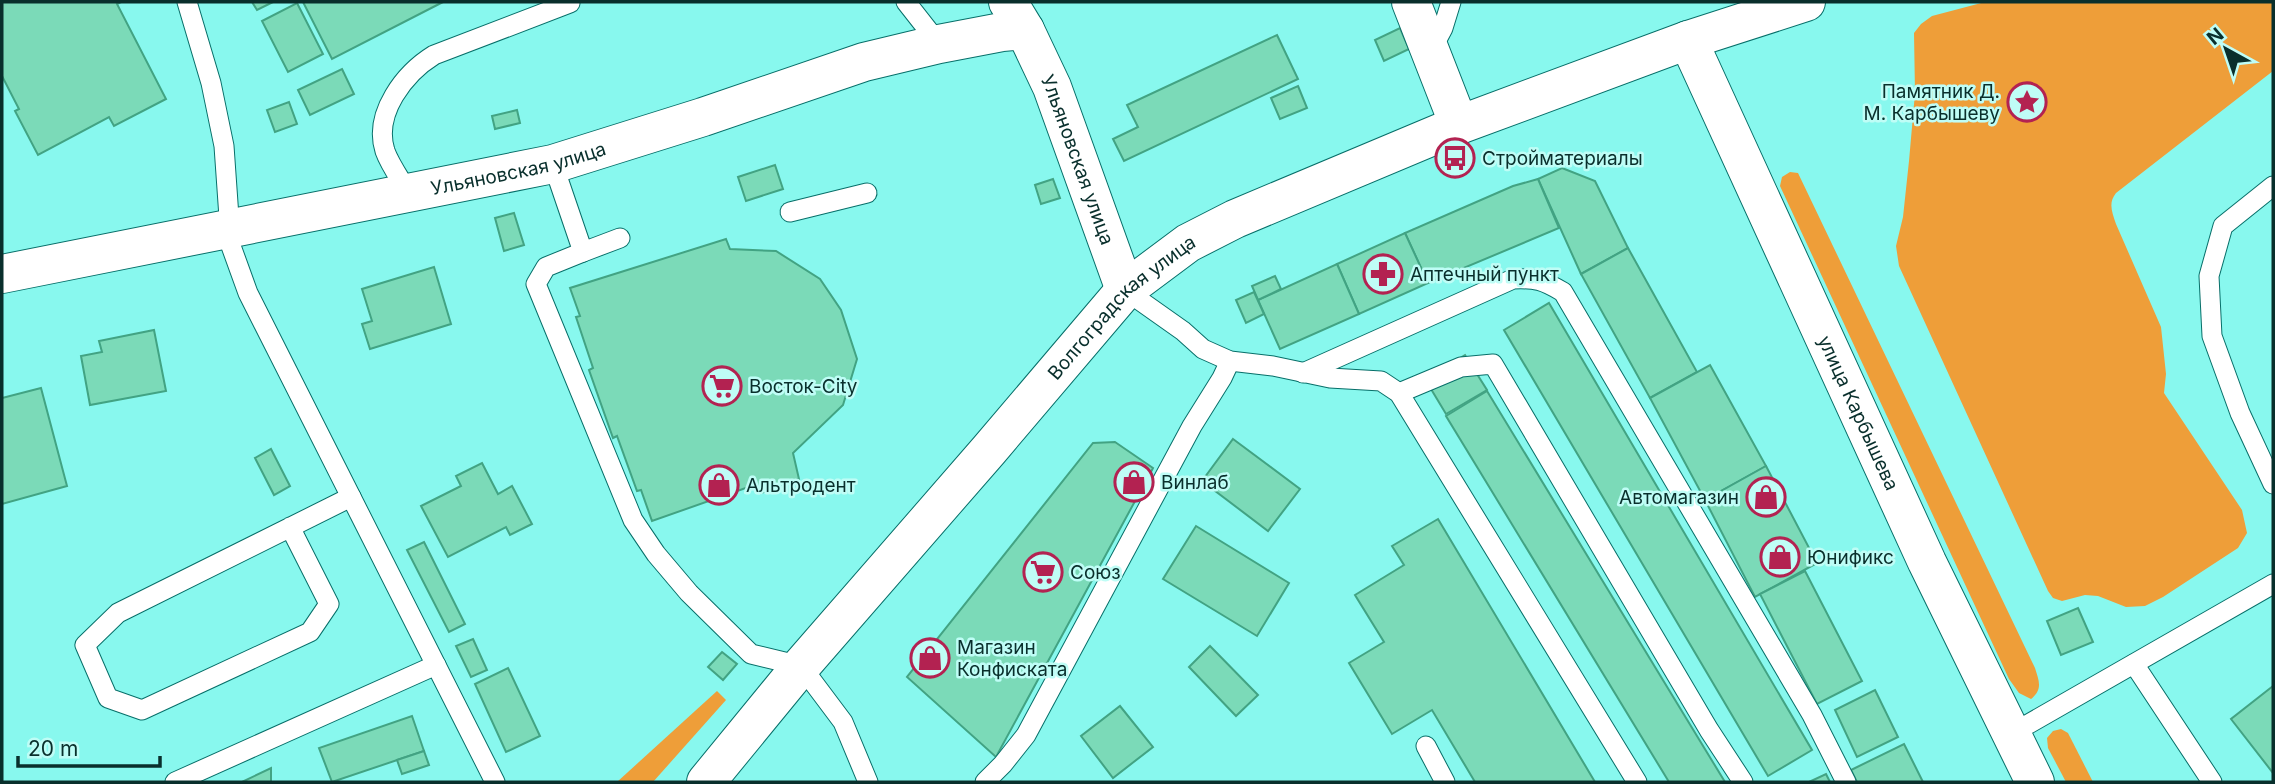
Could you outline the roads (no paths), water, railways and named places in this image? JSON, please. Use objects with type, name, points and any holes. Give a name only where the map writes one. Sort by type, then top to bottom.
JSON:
[{"type":"street","points":[[1412,2],[1459,125]]},
{"type":"street","name":"Волгоградская улица","points":[[706,782],[801,666],[1125,290],[1188,243],[1235,219],[1459,125],[1688,40],[1798,3]]},
{"type":"street","name":"Ульяновская улица","points":[[2,274],[553,164],[864,62],[1002,32],[1017,16],[1052,87],[1125,290]]},
{"type":"street","name":"улица Карбышева","points":[[1688,40],[1927,562],[2035,782]]},
{"type":"lane","points":[[187,2],[211,83],[222,137],[231,246],[248,293],[495,782]]},
{"type":"lane","points":[[906,2],[939,44]]},
{"type":"lane","points":[[1429,47],[1433,47],[1443,29],[1451,2]]},
{"type":"lane","points":[[408,194],[384,150],[383,126],[406,77],[434,55],[570,3]]},
{"type":"lane","points":[[553,164],[583,252]]},
{"type":"lane","points":[[2273,186],[2223,226],[2209,276],[2212,336],[2240,413],[2273,484]]},
{"type":"lane","points":[[790,212],[867,193]]},
{"type":"lane","points":[[620,238],[546,267],[536,284],[633,520],[656,554],[689,593],[751,654],[801,666],[843,722],[868,782]]},
{"type":"lane","points":[[1303,373],[1513,279],[1535,278],[1548,282],[1563,292],[1812,715],[1846,782]]},
{"type":"lane","points":[[1125,290],[1203,349],[1230,361],[1273,366],[1331,378],[1381,381],[1399,393],[1637,782]]},
{"type":"lane","points":[[985,782],[1026,735],[1192,426],[1230,361]]},
{"type":"lane","points":[[1399,393],[1461,368],[1493,364],[1709,730],[1743,782]]},
{"type":"lane","points":[[290,527],[329,604],[310,632],[142,710],[108,698],[85,645],[118,613],[290,527],[351,497]]},
{"type":"lane","points":[[2011,734],[2273,584]]},
{"type":"lane","points":[[175,782],[436,664]]},
{"type":"lane","points":[[2134,664],[2211,782]]},
{"type":"lane","points":[[1426,746],[1445,782]]},
{"type":"place","name":"Памятник Д. М. Карбышеву","points":[[2027,102]]},
{"type":"place","name":"Стройматериалы","points":[[1455,158]]},
{"type":"place","name":"Аптечный пункт","points":[[1383,274]]},
{"type":"place","name":"Восток-City","points":[[722,386]]},
{"type":"place","name":"Винлаб","points":[[1134,482]]},
{"type":"place","name":"Альтродент","points":[[719,485]]},
{"type":"place","name":"Автомагазин","points":[[1766,497]]},
{"type":"place","name":"Юнификс","points":[[1780,557]]},
{"type":"place","name":"Союз","points":[[1043,572]]},
{"type":"place","name":"Магазин Конфиската","points":[[930,658]]}]
